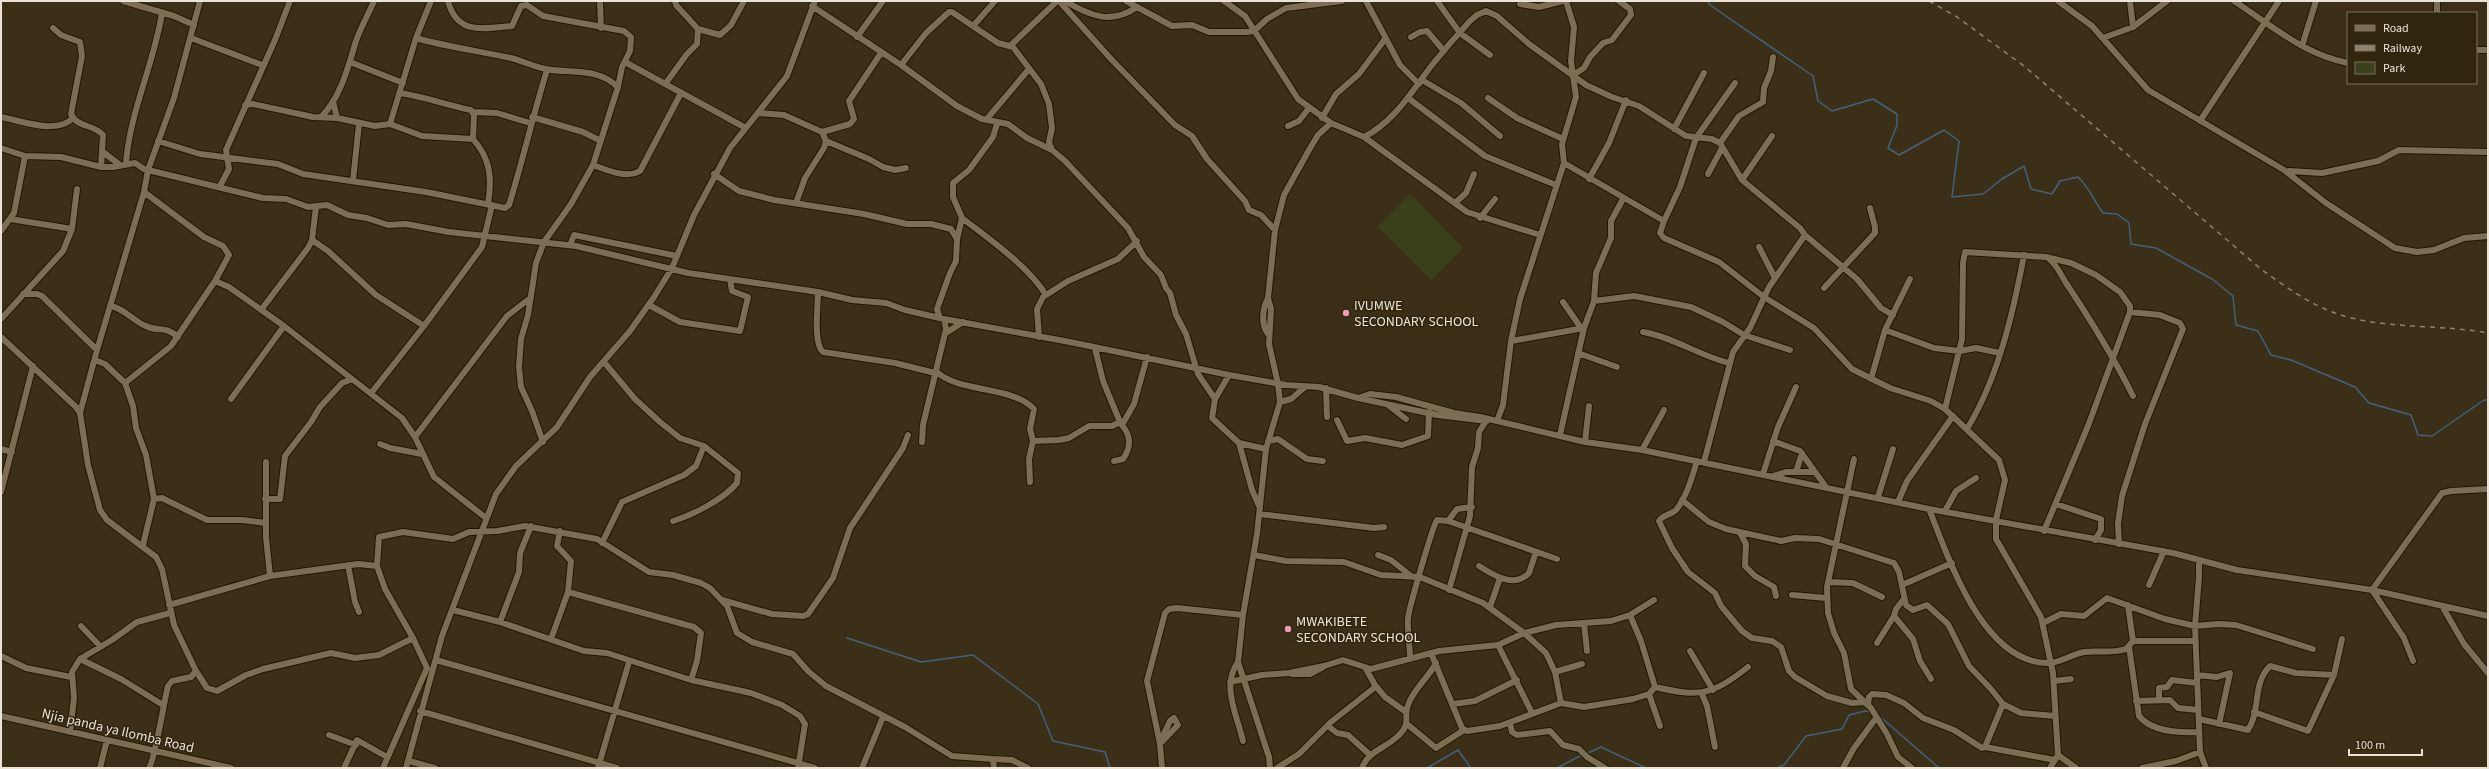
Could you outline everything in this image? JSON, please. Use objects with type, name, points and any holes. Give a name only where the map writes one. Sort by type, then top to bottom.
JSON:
[{"type":"street","points":[[123,1],[137,3],[194,25]]},
{"type":"street","points":[[200,1],[191,38],[148,170],[144,192],[111,306],[96,350],[95,360],[80,413],[88,465],[100,510],[107,520],[143,545],[156,557],[162,569],[170,613],[196,671],[208,688],[217,691],[246,675],[263,669],[333,652],[355,658],[379,655],[414,638]]},
{"type":"street","points":[[220,186],[229,169],[226,150],[290,1]]},
{"type":"street","points":[[321,117],[333,101],[374,1]]},
{"type":"street","points":[[390,124],[416,38],[431,1]]},
{"type":"street","points":[[448,1],[451,13],[455,17],[461,22],[482,30],[512,26],[521,6],[527,5],[543,16],[561,17],[601,28],[624,31],[631,37],[632,42],[599,140],[593,165],[571,204],[544,242],[536,263],[529,299],[528,315],[520,343],[521,387],[530,405],[543,442]]},
{"type":"street","points":[[600,1],[601,28]]},
{"type":"street","points":[[675,1],[676,5],[698,30],[718,35],[724,32],[738,14],[744,1]]},
{"type":"street","points":[[857,37],[883,1]]},
{"type":"street","points":[[974,25],[995,1]]},
{"type":"street","points":[[1010,46],[1058,1],[1111,59],[1175,125],[1192,136],[1207,159],[1244,201],[1248,208],[1261,215],[1275,230]]},
{"type":"street","points":[[1065,1],[1093,16],[1125,15],[1137,7]]},
{"type":"street","points":[[1126,1],[1156,20],[1172,26],[1192,25],[1209,32],[1254,31],[1267,19],[1286,8],[1342,1]]},
{"type":"street","points":[[1224,1],[1244,14],[1292,93],[1322,118],[1364,137],[1455,204],[1480,218],[1540,235]]},
{"type":"street","points":[[1366,1],[1385,38],[1404,70],[1420,82],[1461,103],[1500,136]]},
{"type":"street","points":[[1437,1],[1460,33],[1490,54]]},
{"type":"street","points":[[1450,590],[1458,566],[1466,527],[1472,507],[1472,467],[1478,448],[1479,432],[1491,421],[1503,405],[1512,341],[1520,299],[1564,163],[1562,148],[1563,139],[1575,103],[1571,61],[1574,27],[1565,1],[1539,7],[1520,4]]},
{"type":"street","points":[[1573,76],[1584,68],[1590,57],[1603,43],[1612,40],[1628,19],[1632,11],[1619,1]]},
{"type":"street","points":[[2058,1],[2104,38],[2148,90],[2284,170],[2326,203],[2400,250],[2434,250],[2464,238],[2488,236]]},
{"type":"street","points":[[2130,1],[2133,26]]},
{"type":"street","points":[[2104,38],[2133,26],[2167,1]]},
{"type":"street","points":[[2234,1],[2265,23],[2316,54],[2347,63]]},
{"type":"street","points":[[2200,121],[2279,1]]},
{"type":"street","points":[[2302,46],[2316,1]]},
{"type":"street","points":[[2437,1],[2437,12]]},
{"type":"street","points":[[406,768],[420,711],[442,636],[496,494],[516,466],[543,442],[557,427],[590,377],[630,331],[648,305],[672,268],[714,174],[744,127],[758,113],[787,76],[814,4],[857,37],[901,65],[957,106],[997,124],[1007,123],[1027,138],[1052,150],[1093,190],[1128,228],[1137,241],[1142,254],[1157,270],[1170,293],[1176,315],[1186,334],[1196,368],[1215,398]]},
{"type":"street","points":[[1364,137],[1383,124],[1408,98],[1444,51],[1477,15],[1486,11],[1493,13],[1573,76],[1612,97],[1626,100],[1646,110],[1674,129],[1696,138],[1707,138],[1721,146],[1742,180],[1800,228],[1804,235],[1844,267],[1864,286],[1878,305],[1893,315]]},
{"type":"street","points":[[901,65],[926,33],[949,12],[974,25],[998,43],[1010,46],[1029,68],[1048,98],[1052,128],[1049,142],[1052,150]]},
{"type":"street","points":[[126,163],[133,123],[157,42],[162,13]]},
{"type":"street","points":[[53,28],[61,35],[78,40],[81,44],[82,56],[71,112],[73,118],[81,124],[99,131],[103,135],[101,167]]},
{"type":"street","points":[[666,84],[687,54],[697,44],[698,30]]},
{"type":"street","points":[[1411,37],[1420,32],[1427,31],[1444,51]]},
{"type":"street","points":[[191,38],[262,65]]},
{"type":"street","points":[[416,38],[452,48],[513,59],[547,70],[595,73],[605,77],[618,87]]},
{"type":"street","points":[[1322,118],[1336,94],[1359,74],[1385,38]]},
{"type":"street","points":[[2477,50],[2488,50]]},
{"type":"street","points":[[822,132],[850,124],[854,120],[848,102],[882,53]]},
{"type":"street","points":[[1708,174],[1721,146],[1739,116],[1763,102],[1773,57]]},
{"type":"street","points":[[350,62],[403,83]]},
{"type":"street","points":[[625,62],[744,127]]},
{"type":"street","points":[[986,120],[1029,68]]},
{"type":"street","points":[[158,141],[200,154],[278,164],[303,174],[353,180],[504,208],[509,205],[520,170],[531,120],[547,70]]},
{"type":"street","points":[[1674,129],[1704,72]]},
{"type":"street","points":[[1734,83],[1696,138],[1683,180],[1664,221],[1661,235],[1719,262],[1764,297],[1814,328],[1847,366],[1900,392],[1931,401],[1945,409],[1996,457],[2003,469],[2004,485],[1996,520],[1996,536],[1999,545],[2031,597],[2043,623],[2051,663],[2054,681],[2056,758],[2050,768]]},
{"type":"street","points":[[399,92],[420,96],[473,112],[497,113],[583,132],[599,140]]},
{"type":"street","points":[[593,165],[623,174],[632,174],[640,170],[681,93]]},
{"type":"street","points":[[248,98],[253,104]]},
{"type":"street","points":[[1408,98],[1485,156],[1556,185]]},
{"type":"street","points":[[1488,98],[1517,118],[1563,139]]},
{"type":"street","points":[[1589,179],[1609,143],[1626,100]]},
{"type":"street","points":[[333,101],[337,118]]},
{"type":"street","points":[[245,105],[253,104],[313,117],[337,118],[359,124],[375,126],[390,124],[422,136],[473,139]]},
{"type":"street","points":[[1288,126],[1299,121],[1309,108]]},
{"type":"street","points":[[372,392],[424,326],[482,247],[486,236],[491,188],[488,164],[473,139],[473,112]]},
{"type":"street","points":[[758,113],[788,116],[822,132],[826,141],[823,150],[805,178],[796,203]]},
{"type":"street","points":[[1,116],[52,126],[66,125],[73,118]]},
{"type":"street","points":[[1270,768],[1270,757],[1238,662],[1243,615],[1254,556],[1260,511],[1266,449],[1280,402],[1268,334],[1271,309],[1268,298],[1275,230],[1281,203],[1294,176],[1318,135],[1331,123]]},
{"type":"street","points":[[353,180],[359,124]]},
{"type":"street","points":[[997,124],[993,137],[969,170],[953,184],[953,197],[962,218],[1002,248],[1037,281],[1046,294]]},
{"type":"street","points":[[1742,180],[1772,136]]},
{"type":"street","points":[[826,141],[869,159],[883,167],[895,170],[906,168]]},
{"type":"street","points":[[1,148],[25,156],[61,158],[101,167],[120,166],[126,163],[135,163],[148,170],[220,186],[263,198],[286,199],[308,207],[327,205],[348,216],[367,218],[388,225],[406,224],[449,232],[570,245],[672,268],[688,274],[818,292],[852,300],[886,303],[905,310],[942,318],[1147,357],[1229,376],[1278,384],[1326,388],[1358,398],[1386,404],[1491,421]]},
{"type":"street","points":[[2284,170],[2300,174],[2322,173],[2378,161],[2399,150],[2488,152]]},
{"type":"street","points":[[103,152],[120,166]]},
{"type":"street","points":[[1,231],[14,213],[25,156]]},
{"type":"street","points":[[1564,163],[1623,199],[1664,221]]},
{"type":"street","points":[[714,174],[739,191],[774,200],[864,214],[907,224],[922,223],[949,227],[957,239]]},
{"type":"street","points":[[1455,204],[1466,193],[1474,174]]},
{"type":"street","points":[[1,319],[63,251],[72,229],[77,189]]},
{"type":"street","points":[[124,383],[165,351],[178,337],[228,259],[228,252],[144,192]]},
{"type":"street","points":[[1480,218],[1495,199]]},
{"type":"street","points":[[1560,435],[1582,328],[1594,301],[1596,273],[1611,238],[1611,221],[1623,199]]},
{"type":"street","points":[[261,310],[302,257],[312,240],[316,207]]},
{"type":"street","points":[[1824,288],[1875,233],[1870,208]]},
{"type":"street","points":[[922,442],[923,425],[945,334],[942,318],[937,309],[956,260],[957,239],[962,218]]},
{"type":"street","points":[[10,219],[72,229]]},
{"type":"street","points":[[570,245],[574,235],[677,256]]},
{"type":"street","points":[[1704,462],[1714,432],[1729,363],[1737,344],[1744,335],[1775,278],[1804,235]]},
{"type":"street","points":[[312,240],[328,250],[376,295],[424,326]]},
{"type":"street","points":[[1039,337],[1037,309],[1046,294],[1068,281],[1092,272],[1118,259],[1137,241]]},
{"type":"street","points":[[1759,247],[1775,278]]},
{"type":"street","points":[[1945,409],[1960,351],[1963,318],[1963,263],[1965,252],[2046,257],[2071,263],[2104,280],[2125,298],[2130,306],[2130,312],[2112,356],[2088,426],[2044,531]]},
{"type":"street","points":[[1967,429],[1983,402],[2000,353],[2024,255]]},
{"type":"street","points":[[2046,257],[2056,265],[2112,356],[2133,396]]},
{"type":"street","points":[[648,305],[680,322],[740,331],[748,297],[732,291],[730,279]]},
{"type":"street","points":[[1871,379],[1885,330],[1910,279]]},
{"type":"street","points":[[215,281],[229,287],[284,326],[352,379],[372,392],[402,418],[415,436],[430,471],[438,482],[486,518]]},
{"type":"street","points":[[33,284],[40,295],[96,350]]},
{"type":"street","points":[[818,292],[817,335],[821,351],[827,354],[895,363],[936,372],[947,380],[982,388],[1023,401],[1033,407],[1035,411],[1030,429],[1033,441],[1029,459],[1030,482]]},
{"type":"street","points":[[23,294],[40,295]]},
{"type":"street","points":[[1594,301],[1606,298],[1634,296],[1684,306],[1723,322],[1744,335],[1790,350]]},
{"type":"street","points":[[415,436],[507,316],[529,299]]},
{"type":"street","points":[[251,303],[267,302]]},
{"type":"street","points":[[1563,302],[1582,328]]},
{"type":"street","points":[[111,306],[119,308],[144,326],[168,329],[178,337]]},
{"type":"street","points":[[2118,544],[2117,528],[2122,496],[2145,424],[2183,329],[2180,323],[2160,315],[2130,312]]},
{"type":"street","points":[[945,334],[963,322]]},
{"type":"street","points":[[231,399],[284,326]]},
{"type":"street","points":[[1512,341],[1582,328]]},
{"type":"street","points":[[1885,330],[1934,348],[1960,351],[1976,348],[2000,353]]},
{"type":"street","points":[[1642,332],[1661,337],[1711,358],[1729,363]]},
{"type":"street","points":[[1,336],[72,402],[80,413]]},
{"type":"street","points":[[1095,348],[1103,381],[1121,424],[1130,436],[1129,446],[1122,459],[1114,461]]},
{"type":"street","points":[[1578,353],[1617,367]]},
{"type":"street","points":[[1033,441],[1059,440],[1089,426],[1112,426],[1121,424],[1134,404],[1147,357]]},
{"type":"street","points":[[95,360],[105,364],[124,383],[133,406],[136,428],[146,455],[154,499],[143,545]]},
{"type":"street","points":[[604,362],[635,399],[660,422],[680,438],[704,446],[735,468],[739,480],[731,490],[701,511],[673,521]]},
{"type":"street","points":[[1,492],[12,452],[24,395],[33,366]]},
{"type":"street","points":[[1264,381],[1275,372]]},
{"type":"street","points":[[1229,376],[1215,398],[1212,418],[1240,443],[1266,449]]},
{"type":"street","points":[[265,499],[280,499],[285,456],[311,422],[320,407],[342,383],[352,379]]},
{"type":"street","points":[[1280,402],[1291,399],[1306,387]]},
{"type":"street","points":[[1326,388],[1327,417]]},
{"type":"street","points":[[1763,474],[1773,441],[1796,388]]},
{"type":"street","points":[[1358,398],[1370,394],[1396,397],[1491,421],[1560,435],[1585,442],[1642,450],[1878,497],[1929,509],[1996,520],[2044,531],[2164,551],[2292,580],[2372,590],[2488,616]]},
{"type":"street","points":[[72,402],[84,397]]},
{"type":"street","points":[[1386,404],[1406,419]]},
{"type":"street","points":[[1585,442],[1589,406]]},
{"type":"street","points":[[1642,450],[1664,410]]},
{"type":"street","points":[[1337,420],[1347,441],[1365,438],[1402,445],[1428,436],[1429,412]]},
{"type":"street","points":[[1898,502],[1907,481],[1953,416]]},
{"type":"street","points":[[383,768],[427,668],[414,638],[387,594],[377,566],[379,537],[403,532],[421,532],[445,539],[481,532],[530,526],[560,531],[590,537],[649,572],[672,575],[701,583],[722,600],[772,614],[797,616],[808,614],[833,578],[850,528],[903,448],[908,435]]},
{"type":"street","points":[[1268,441],[1278,439],[1306,459],[1323,462]]},
{"type":"street","points":[[1773,441],[1793,447],[1802,453],[1826,487]]},
{"type":"street","points":[[1240,443],[1254,496],[1260,511]]},
{"type":"street","points":[[380,444],[390,448],[422,454]]},
{"type":"street","points":[[602,543],[622,502],[684,475],[696,466],[704,446]]},
{"type":"street","points":[[1,449],[12,452]]},
{"type":"street","points":[[1878,497],[1893,449]]},
{"type":"street","points":[[1796,472],[1802,453]]},
{"type":"street","points":[[1854,459],[1826,598],[1832,628],[1846,663],[1850,686],[1855,694],[1868,705],[1885,729],[1898,757],[1912,768]]},
{"type":"street","points":[[1697,461],[1682,500],[1671,515],[1660,519],[1659,524],[1688,572],[1715,593],[1721,606],[1742,631],[1752,638],[1772,641],[1780,646],[1789,671],[1803,684],[1841,701],[1868,705]]},
{"type":"street","points":[[266,462],[265,499],[270,576]]},
{"type":"street","points":[[1772,476],[1796,472],[1815,472]]},
{"type":"street","points":[[1945,511],[1956,491],[1976,478]]},
{"type":"street","points":[[2372,590],[2442,493],[2450,491],[2488,489]]},
{"type":"street","points":[[154,499],[162,498],[207,520],[242,520],[266,523]]},
{"type":"street","points":[[1682,500],[1714,525],[1740,533],[1782,541],[1795,538],[1813,538],[1837,544],[1894,563],[1902,585],[1903,600],[1907,606],[1913,610],[1927,606],[1941,617],[1950,628],[1969,666],[2003,704],[2022,713],[2055,716]]},
{"type":"street","points":[[2056,504],[2101,518],[2101,530],[2095,540]]},
{"type":"street","points":[[1448,521],[1457,509],[1472,507]]},
{"type":"street","points":[[1929,509],[1952,564],[1975,612],[1992,635],[2004,645],[2030,660],[2051,663],[2083,653],[2122,650],[2131,644],[2195,641]]},
{"type":"street","points":[[1260,511],[1374,528],[1384,527]]},
{"type":"street","points":[[1410,658],[1408,620],[1410,606],[1420,577],[1435,522],[1440,519],[1448,521],[1558,559]]},
{"type":"street","points":[[500,622],[519,572],[520,553],[530,526]]},
{"type":"street","points":[[551,639],[568,592],[571,561],[557,546],[560,531]]},
{"type":"street","points":[[1740,533],[1746,544],[1745,566],[1755,576],[1774,586],[1776,596]]},
{"type":"street","points":[[2149,585],[2164,551]]},
{"type":"street","points":[[1480,566],[1500,578],[1512,580],[1527,575],[1536,552]]},
{"type":"street","points":[[1378,554],[1391,560],[1411,576]]},
{"type":"street","points":[[1254,556],[1286,560],[1344,562],[1382,575],[1420,577],[1490,607],[1524,633],[1546,653],[1555,672],[1561,704]]},
{"type":"street","points":[[2199,560],[2195,641],[2200,752],[2206,768]]},
{"type":"street","points":[[1902,585],[1952,564]]},
{"type":"street","points":[[169,605],[270,576],[348,565],[377,566]]},
{"type":"street","points":[[348,565],[355,602],[359,612]]},
{"type":"street","points":[[1490,607],[1500,578]]},
{"type":"street","points":[[1828,582],[1853,583],[1882,597]]},
{"type":"street","points":[[2372,590],[2404,638],[2413,661]]},
{"type":"street","points":[[568,592],[694,628],[701,635],[692,680]]},
{"type":"street","points":[[1792,595],[1826,598]]},
{"type":"street","points":[[2043,623],[2061,614],[2084,616],[2107,598],[2165,619],[2195,626],[2219,624],[2236,625],[2313,649]]},
{"type":"street","points":[[722,600],[737,633],[752,642],[793,654],[808,671],[826,686],[952,756],[1012,760],[1028,768]]},
{"type":"street","points":[[1366,669],[1388,666],[1410,658],[1431,653],[1498,645],[1524,633],[1556,625],[1611,621],[1630,615],[1654,600]]},
{"type":"street","points":[[1886,643],[1879,641],[1894,616],[1896,609],[1903,600]]},
{"type":"street","points":[[2128,605],[2136,701],[2139,716],[2146,723],[2172,731],[2199,732]]},
{"type":"street","points":[[2442,606],[2464,644],[2488,673]]},
{"type":"street","points":[[1162,768],[1160,743],[1148,681],[1165,613],[1169,609],[1177,608],[1243,615]]},
{"type":"street","points":[[453,610],[500,622],[581,651],[608,653],[630,662],[692,680],[758,696],[782,705],[800,716],[805,724],[799,766]]},
{"type":"street","points":[[70,732],[74,698],[71,677],[73,668],[80,659],[137,622],[170,613]]},
{"type":"street","points":[[1630,615],[1644,650],[1655,687]]},
{"type":"street","points":[[1894,616],[1913,639],[1920,661],[1931,679]]},
{"type":"street","points":[[1584,624],[1586,651]]},
{"type":"street","points":[[81,626],[100,646]]},
{"type":"street","points":[[2254,712],[2308,731],[2334,675],[2342,639]]},
{"type":"street","points":[[1498,645],[1517,680],[1532,713]]},
{"type":"street","points":[[1690,651],[1713,690]]},
{"type":"street","points":[[1431,653],[1464,730]]},
{"type":"street","points":[[1,656],[26,668],[71,677]]},
{"type":"street","points":[[80,659],[121,679],[163,705]]},
{"type":"street","points":[[436,660],[519,685],[616,710],[799,766],[815,768]]},
{"type":"street","points":[[1230,682],[1263,674],[1289,673],[1324,666],[1342,660],[1355,663],[1366,669],[1385,697],[1406,712]]},
{"type":"street","points":[[599,766],[630,662]]},
{"type":"street","points":[[1238,662],[1233,671],[1230,682],[1231,697],[1243,741]]},
{"type":"street","points":[[1362,768],[1370,755],[1398,736],[1407,724],[1406,712],[1409,701],[1436,663]]},
{"type":"street","points":[[1555,672],[1582,664]]},
{"type":"street","points":[[2199,719],[2246,730],[2250,727],[2261,679],[2270,666],[2296,673],[2334,675]]},
{"type":"street","points":[[1655,687],[1690,694],[1702,694],[1713,690],[1748,667]]},
{"type":"street","points":[[149,768],[154,762],[163,705],[172,681],[191,677],[196,671]]},
{"type":"street","points":[[2197,675],[2216,677],[2230,673],[2219,724]]},
{"type":"street","points":[[2054,681],[2071,679]]},
{"type":"street","points":[[1453,704],[1475,701],[1517,680]]},
{"type":"street","points":[[2159,699],[2159,688],[2167,686],[2173,680],[2197,683]]},
{"type":"street","points":[[1277,768],[1299,754],[1328,726],[1376,685]]},
{"type":"street","points":[[1407,724],[1436,748],[1464,730],[1484,729],[1510,723],[1532,713],[1561,704],[1592,706],[1650,694],[1655,687]]},
{"type":"street","points":[[1650,694],[1660,726]]},
{"type":"street","points":[[1702,694],[1707,706],[1715,748]]},
{"type":"street","points":[[1868,705],[1869,697],[1872,694],[1891,697],[1907,705],[1923,718],[1954,730],[1979,748],[2056,758],[2076,768]]},
{"type":"street","points":[[2136,701],[2159,699],[2170,700],[2178,708],[2198,710]]},
{"type":"street","points":[[1985,748],[2003,704]]},
{"type":"street","points":[[420,711],[599,766],[617,768]]},
{"type":"street","name":"Njia panda ya Ilomba Road","points":[[1,716],[231,768]]},
{"type":"street","points":[[1843,768],[1875,716]]},
{"type":"street","points":[[862,768],[883,717]]},
{"type":"street","points":[[1510,723],[1512,732],[1518,735],[1550,731],[1563,745],[1579,749],[1587,757],[1605,768]]},
{"type":"street","points":[[1328,726],[1337,733],[1348,734],[1370,755]]},
{"type":"street","points":[[329,735],[356,745]]},
{"type":"street","points":[[100,768],[107,740]]},
{"type":"street","points":[[344,768],[357,740],[362,741],[387,757]]},
{"type":"street","points":[[2142,768],[2170,765],[2200,752]]},
{"type":"street","points":[[993,759],[994,768]]},
{"type":"street","points":[[408,761],[435,768]]},
{"type":"green space","points":[[1410,194],[1463,248],[1431,280],[1378,227]]},
{"type":"waterway","points":[[1708,1],[1710,5],[1813,76],[1818,101],[1832,111],[1873,99],[1897,114],[1897,125],[1888,148],[1899,155],[1944,130],[1959,141],[1952,197],[1983,194],[2002,179],[2024,166],[2031,189],[2052,194],[2060,181],[2078,177],[2103,213],[2117,214],[2129,223],[2131,244],[2156,248],[2212,279],[2233,296],[2236,325],[2258,331],[2271,355],[2291,360],[2355,387],[2369,403],[2411,415],[2418,435],[2432,436],[2484,400],[2488,400]]},
{"type":"waterway","points":[[847,638],[921,662],[973,655],[1038,704],[1053,741],[1105,752],[1110,768]]},
{"type":"waterway","points":[[1776,768],[1784,765],[1806,736],[1842,729],[1849,715],[1865,711],[1871,712]]},
{"type":"waterway","points":[[1877,714],[1939,768]]},
{"type":"waterway","points":[[1586,754],[1601,747],[1646,768]]},
{"type":"waterway","points":[[1427,768],[1458,750],[1471,768]]},
{"type":"waterway","points":[[1557,768],[1582,755]]},
{"type":"railway","points":[[1929,1],[1957,17],[2024,66],[2262,270],[2300,296],[2325,309],[2364,321],[2488,333]]},
{"type":"place","name":"IVUMWE SECONDARY SCHOOL","points":[[1346,313]]},
{"type":"place","name":"MWAKIBETE SECONDARY SCHOOL","points":[[1288,629]]}]
